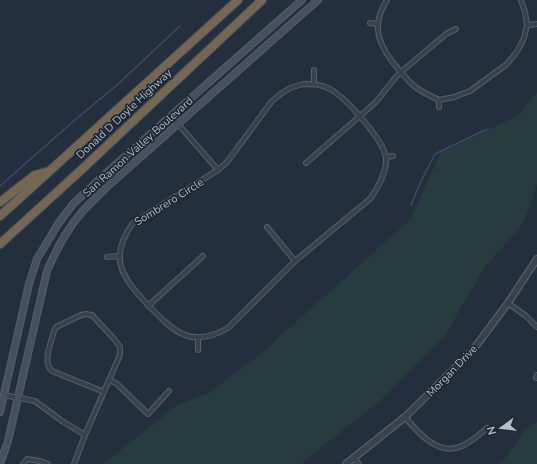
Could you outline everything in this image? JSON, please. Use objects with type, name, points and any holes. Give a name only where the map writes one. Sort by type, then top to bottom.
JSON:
[{"type":"highway","name":"Donald D Doyle Highway","points":[[0,216],[238,0]]},
{"type":"highway","name":"Donald D Doyle Highway","points":[[0,244],[262,0]]},
{"type":"highway","points":[[0,202],[35,175],[49,171]]},
{"type":"main road","name":"San Ramon Valley Boulevard","points":[[0,412],[29,284],[42,248],[58,224],[73,204],[302,0]]},
{"type":"main road","name":"San Ramon Valley Boulevard","points":[[0,464],[8,441],[47,271],[56,250],[81,212],[109,185],[318,0]]},
{"type":"street","points":[[387,0],[381,12],[378,24],[379,36],[383,48],[390,60],[413,85],[439,100],[454,97],[470,91],[507,64],[518,50],[524,38],[527,25],[521,0]]},
{"type":"street","points":[[370,23],[378,24]]},
{"type":"street","points":[[527,25],[537,24]]},
{"type":"street","points":[[306,163],[376,102],[401,72],[446,34],[456,30]]},
{"type":"street","points":[[314,70],[314,84]]},
{"type":"street","name":"Sombrero Circle","points":[[303,84],[314,84],[331,90],[343,98],[360,117],[381,144],[386,157],[382,178],[377,188],[370,198],[295,261],[228,328],[220,333],[208,337],[198,338],[174,331],[131,287],[121,268],[120,256],[121,244],[127,231],[133,223],[218,170],[227,162],[272,101],[282,93],[290,88],[303,84]]},
{"type":"street","points":[[439,100],[439,108]]},
{"type":"street","points":[[171,116],[218,170]]},
{"type":"street","points":[[386,157],[393,156]]},
{"type":"street","points":[[267,227],[295,261]]},
{"type":"street","points":[[107,257],[120,256]]},
{"type":"street","points":[[148,306],[204,256]]},
{"type":"street","name":"Morgan Drive","points":[[346,464],[405,417],[473,350],[508,304],[537,259]]},
{"type":"street","points":[[508,304],[526,316],[537,327]]},
{"type":"street","points":[[74,464],[85,434],[110,380],[120,355],[120,347],[92,315],[81,315],[56,327],[47,361],[48,367],[52,371],[104,392]]},
{"type":"street","points":[[198,338],[198,350]]},
{"type":"street","points":[[110,380],[116,383],[148,414],[169,392]]},
{"type":"street","points":[[4,395],[34,401],[62,421],[85,434]]},
{"type":"street","points":[[405,417],[420,435],[434,444],[448,449],[461,447],[475,439],[487,428]]},
{"type":"street","points":[[353,457],[359,464]]},
{"type":"street","points":[[23,464],[27,459],[31,458],[48,464]]},
{"type":"green space","points":[[537,92],[537,184],[524,222],[485,267],[445,335],[382,399],[302,464],[103,464],[179,404],[209,393],[258,356],[411,219],[440,153],[519,115]]},
{"type":"green space","points":[[537,422],[537,464],[499,464],[526,430]]},
{"type":"waterway","points":[[0,186],[117,85],[180,26]]},
{"type":"waterway","points":[[411,205],[435,154],[487,129]]}]
